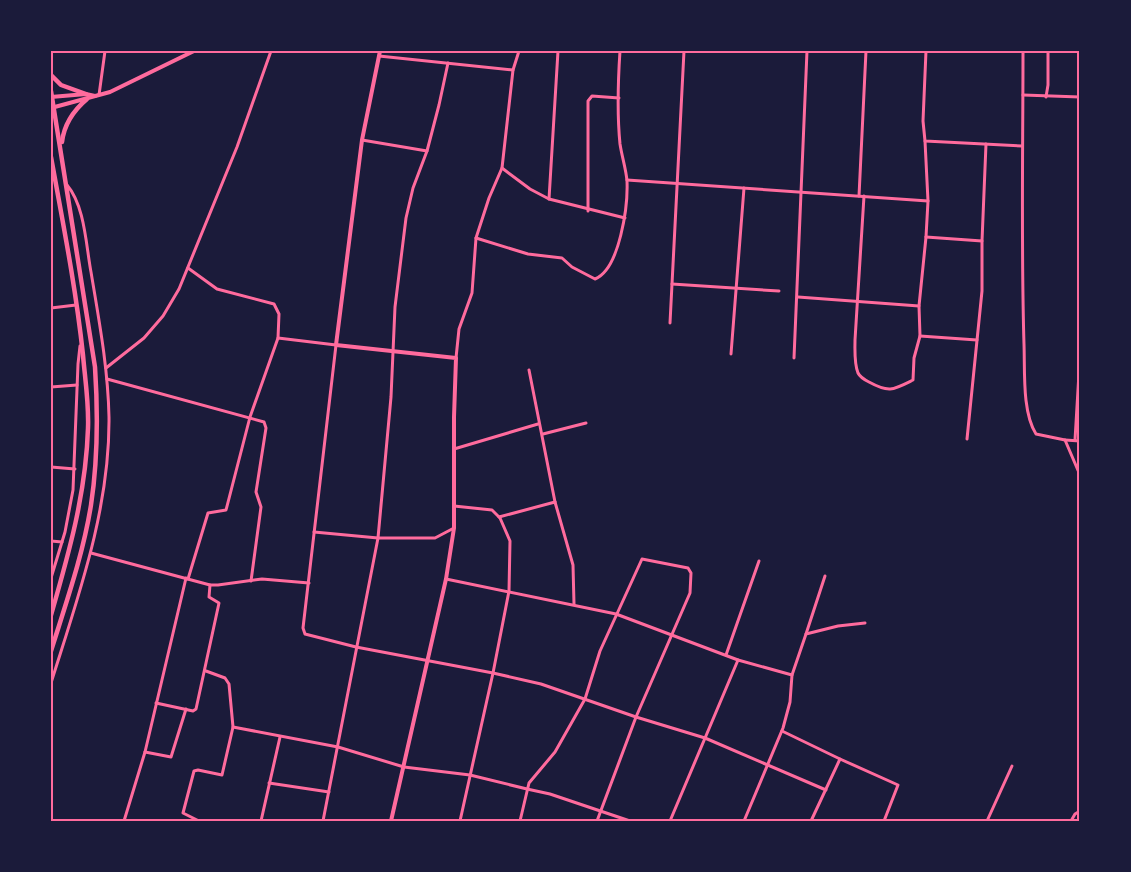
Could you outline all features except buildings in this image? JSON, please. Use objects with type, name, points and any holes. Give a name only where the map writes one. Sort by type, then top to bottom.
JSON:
[{"type":"main road","points":[[51,75],[61,85],[87,97],[68,122],[61,148]]},
{"type":"main road","points":[[51,95],[95,367],[97,433],[88,520],[51,651]]},
{"type":"main road","points":[[51,157],[53,182],[76,305],[88,405],[85,474],[77,525],[51,615]]},
{"type":"street","points":[[98,95],[105,51]]},
{"type":"street","points":[[105,369],[144,338],[163,316],[179,289],[237,147],[271,51]]},
{"type":"street","points":[[391,821],[446,579],[454,528],[456,358],[459,329],[472,293],[476,238],[502,168],[513,70],[519,51]]},
{"type":"street","points":[[549,199],[558,51]]},
{"type":"street","points":[[476,238],[538,257],[562,258],[572,267],[596,279],[599,279],[611,264],[625,218],[627,180],[620,144],[620,51]]},
{"type":"street","points":[[670,323],[684,51]]},
{"type":"street","points":[[794,358],[807,51]]},
{"type":"street","points":[[859,196],[866,51]]},
{"type":"street","points":[[864,196],[856,359],[858,373],[865,380],[885,390],[912,380],[914,358],[920,336],[919,306],[928,201],[923,121],[926,51]]},
{"type":"street","points":[[1023,51],[1023,300],[1026,398],[1029,417],[1036,434],[1080,441]]},
{"type":"street","points":[[1046,97],[1048,51]]},
{"type":"street","points":[[52,107],[120,88],[192,52]]},
{"type":"street","points":[[513,70],[379,54],[362,140],[314,532],[303,628],[305,634],[356,647],[541,684],[705,738],[826,790]]},
{"type":"street","points":[[323,821],[378,538],[394,352],[395,307],[406,218],[413,188],[427,151],[448,63]]},
{"type":"street","points":[[51,95],[87,97]]},
{"type":"street","points":[[1023,95],[1080,97]]},
{"type":"street","points":[[588,210],[588,101],[592,96],[619,98]]},
{"type":"street","points":[[362,140],[427,151]]},
{"type":"street","points":[[925,141],[1022,146]]},
{"type":"street","points":[[967,439],[983,282],[982,241],[986,144]]},
{"type":"street","points":[[502,168],[530,189],[549,199],[625,218]]},
{"type":"street","points":[[627,180],[928,201]]},
{"type":"street","points":[[51,683],[90,552],[101,506],[109,416],[100,326],[80,212],[74,192],[66,183]]},
{"type":"street","points":[[731,354],[744,188]]},
{"type":"street","points":[[926,237],[982,241]]},
{"type":"street","points":[[124,821],[145,752],[187,579],[208,513],[226,510],[250,417],[278,338],[279,314],[274,304],[218,289],[188,268]]},
{"type":"street","points":[[672,284],[779,291]]},
{"type":"street","points":[[797,297],[919,306]]},
{"type":"street","points":[[51,308],[76,305]]},
{"type":"street","points":[[920,336],[977,340]]},
{"type":"street","points":[[278,338],[456,358]]},
{"type":"street","points":[[51,578],[68,516],[75,469],[77,385],[81,341]]},
{"type":"street","points":[[1075,441],[1080,356]]},
{"type":"street","points":[[529,370],[555,502],[573,565],[574,604]]},
{"type":"street","points":[[106,379],[264,422],[266,425],[256,492],[261,507],[250,581]]},
{"type":"street","points":[[51,387],[77,385]]},
{"type":"street","points":[[543,434],[586,423]]},
{"type":"street","points":[[454,449],[539,424]]},
{"type":"street","points":[[1065,440],[1080,475]]},
{"type":"street","points":[[51,467],[75,469]]},
{"type":"street","points":[[499,517],[555,502]]},
{"type":"street","points":[[454,506],[491,509],[499,517],[510,541],[509,591],[460,821]]},
{"type":"street","points":[[314,532],[378,538],[435,538],[454,528]]},
{"type":"street","points":[[51,541],[62,542]]},
{"type":"street","points":[[90,552],[210,585],[262,579],[309,583]]},
{"type":"street","points":[[520,821],[527,789],[532,778],[558,747],[585,699],[598,656],[643,559],[688,568],[690,570],[690,591],[636,717],[597,821]]},
{"type":"street","points":[[726,655],[759,561]]},
{"type":"street","points":[[744,821],[782,730],[790,702],[792,675],[825,576]]},
{"type":"street","points":[[446,579],[616,614],[738,660],[792,675]]},
{"type":"street","points":[[156,703],[193,711],[196,709],[219,603],[209,597],[210,585]]},
{"type":"street","points":[[806,634],[838,626],[865,623]]},
{"type":"street","points":[[670,821],[738,660]]},
{"type":"street","points":[[199,821],[183,813],[194,771],[222,775],[232,727],[228,681],[206,671]]},
{"type":"street","points":[[145,752],[171,757],[186,709]]},
{"type":"street","points":[[232,727],[338,747],[404,766],[470,775],[601,810],[630,821]]},
{"type":"street","points":[[782,730],[898,785],[884,821]]},
{"type":"street","points":[[261,821],[280,737]]},
{"type":"street","points":[[811,821],[840,759]]},
{"type":"street","points":[[987,821],[1012,766]]},
{"type":"street","points":[[269,783],[329,792]]},
{"type":"street","points":[[1071,821],[1074,814],[1080,811]]}]
